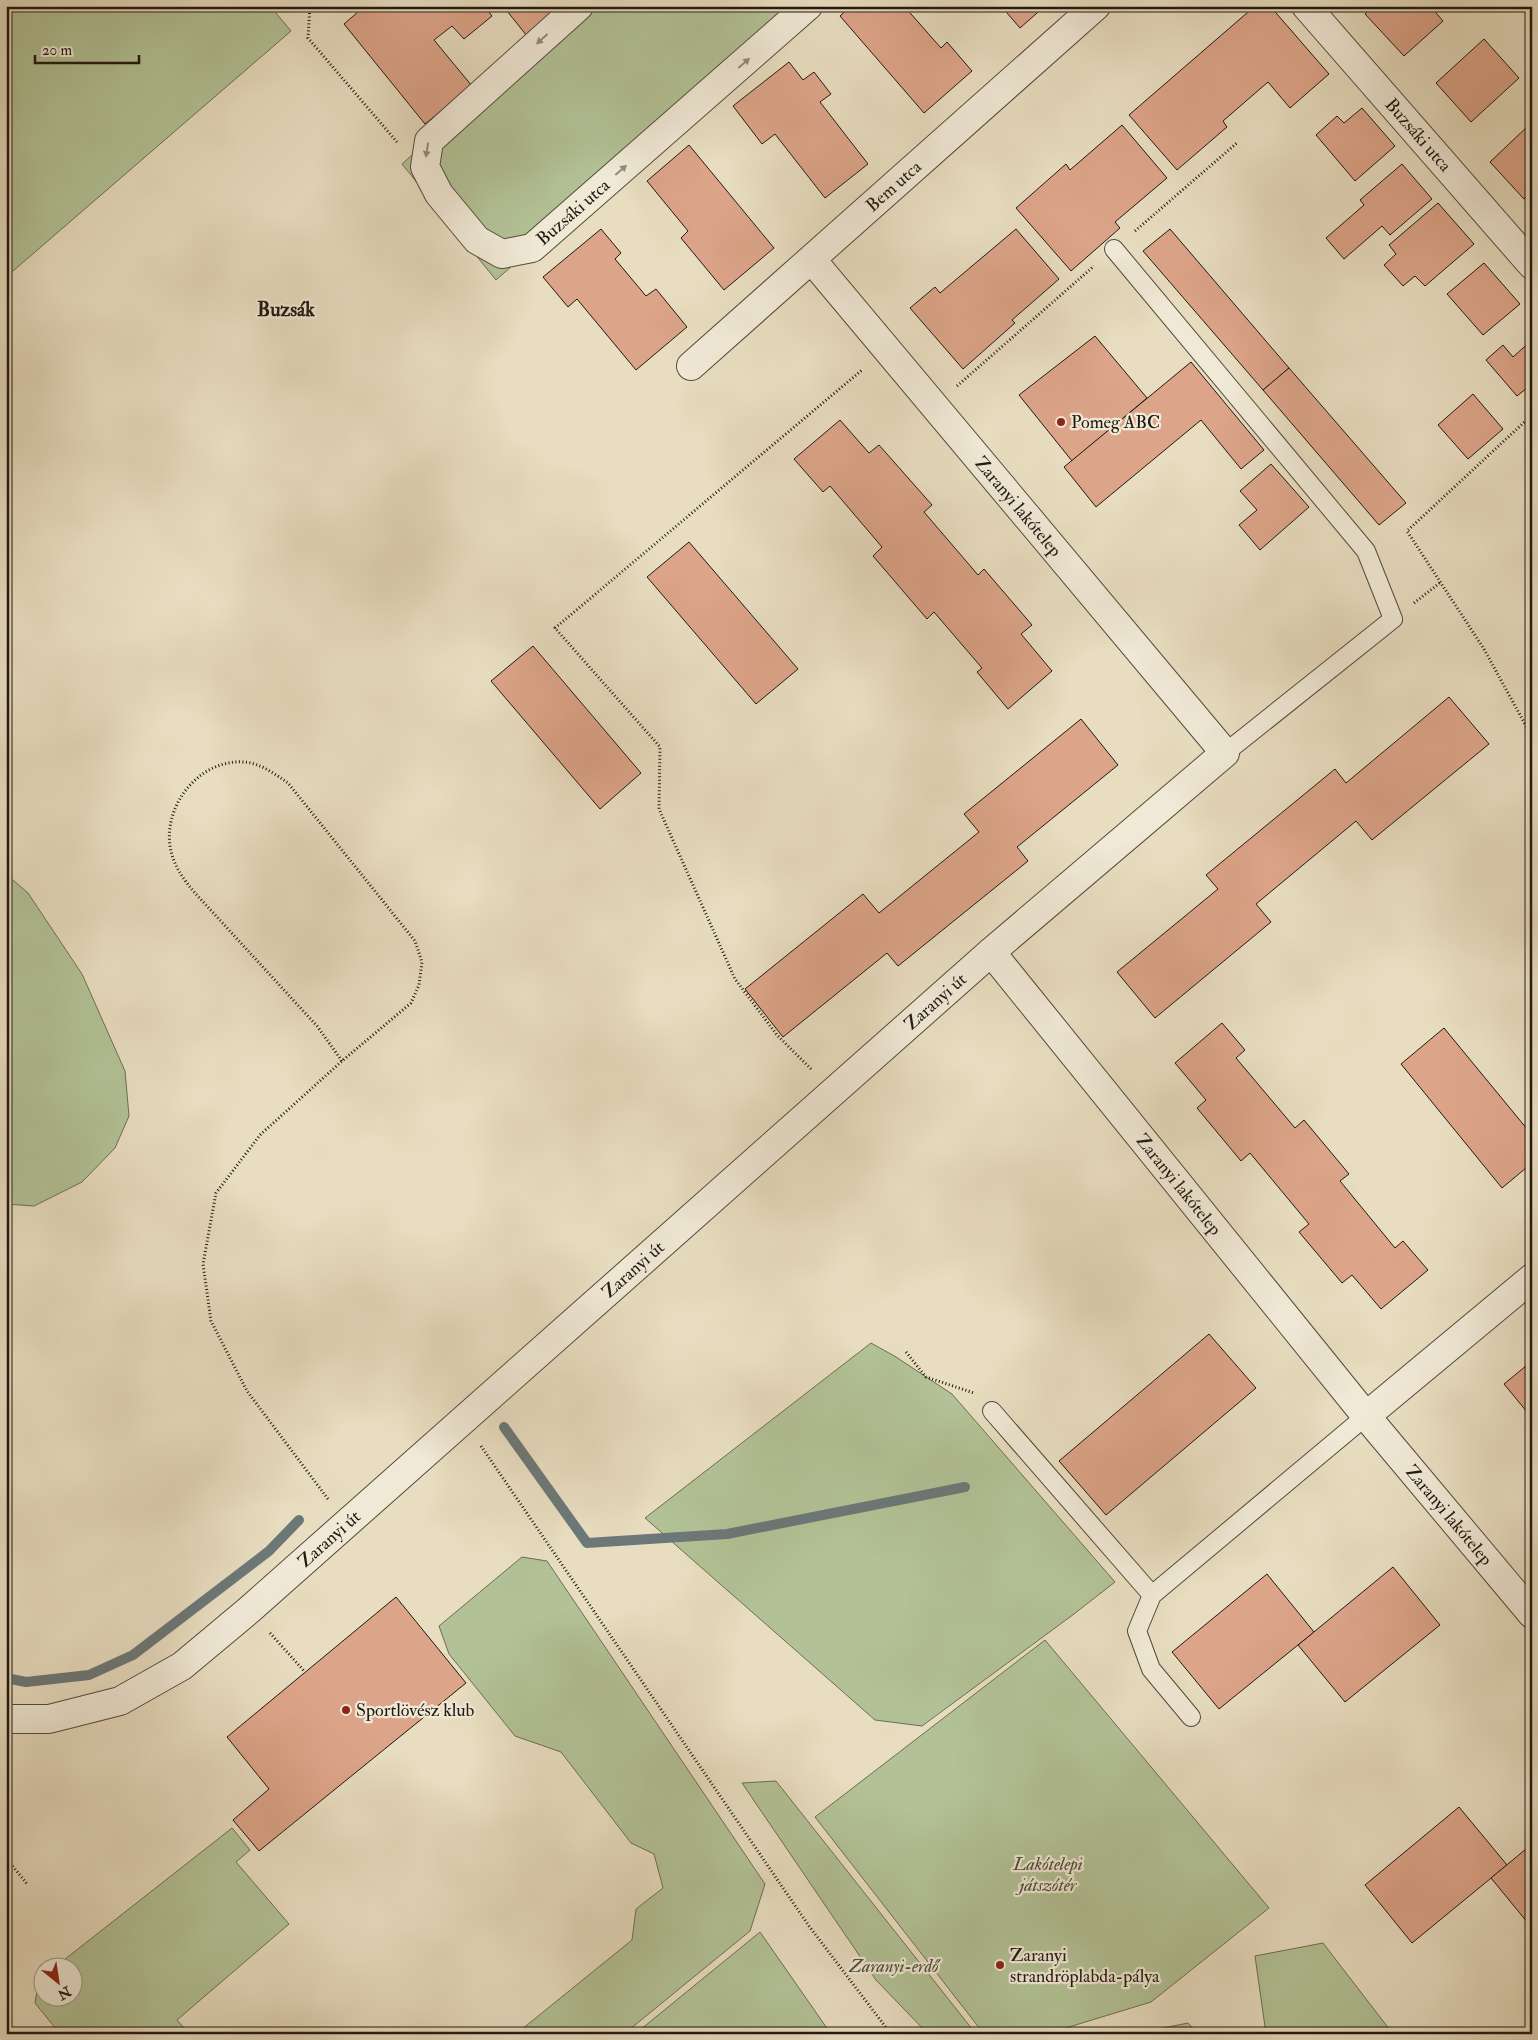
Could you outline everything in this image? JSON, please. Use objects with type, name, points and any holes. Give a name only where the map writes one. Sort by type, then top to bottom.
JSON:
[{"type":"street","points":[[429,141],[578,6]]},
{"type":"street","name":"Buzsáki utca","points":[[429,141],[425,167],[438,194],[477,240],[502,254],[532,248],[808,6]]},
{"type":"street","name":"Bem utca","points":[[691,366],[1096,6]]},
{"type":"street","name":"Buzsáki utca","points":[[1306,6],[1532,265]]},
{"type":"street","name":"Zaranyi lakótelep","points":[[812,260],[1225,753]]},
{"type":"street","name":"Zaranyi út","points":[[6,1719],[49,1719],[120,1702],[182,1666],[249,1610],[463,1418],[991,952],[1225,753]]},
{"type":"street","name":"Zaranyi lakótelep","points":[[991,952],[1366,1416],[1532,1614]]},
{"type":"street","points":[[1366,1416],[1532,1278]]},
{"type":"lane","points":[[1114,249],[1366,551],[1393,619],[1225,753]]},
{"type":"lane","points":[[992,1411],[1152,1595]]},
{"type":"lane","points":[[1191,1717],[1151,1669],[1137,1631],[1152,1595],[1366,1416]]},
{"type":"path","points":[[310,6],[308,38],[399,144],[429,141]]},
{"type":"path","points":[[934,406],[1238,142]]},
{"type":"path","points":[[833,1091],[777,1034],[735,978],[659,810],[660,747],[555,628],[886,350]]},
{"type":"path","points":[[1532,415],[1407,531],[1484,649],[1532,737]]},
{"type":"path","points":[[342,1061],[317,1026],[194,894],[178,871],[170,846],[170,820],[180,796],[200,775],[223,764],[244,762],[270,770],[288,783],[415,941],[422,962],[419,985],[411,1004],[342,1061],[260,1135],[216,1193],[203,1264],[211,1321],[247,1391],[346,1523]]},
{"type":"path","points":[[906,1352],[926,1377],[973,1392],[992,1411]]},
{"type":"path","points":[[463,1418],[808,1926],[891,2034]]},
{"type":"path","points":[[249,1610],[305,1672]]},
{"type":"path","points":[[6,1858],[28,1885]]},
{"type":"green space","points":[[6,6],[270,6],[291,31],[13,271],[6,262]]},
{"type":"green space","points":[[578,6],[808,6],[496,280],[402,164]]},
{"type":"green space","points":[[6,874],[28,893],[82,974],[125,1071],[129,1116],[115,1148],[82,1182],[34,1206],[6,1204]]},
{"type":"green space","points":[[871,1343],[952,1394],[1115,1582],[922,1726],[875,1720],[645,1518]]},
{"type":"green space","points":[[522,1557],[547,1561],[765,1884],[750,1931],[624,2034],[516,2034],[632,1940],[636,1909],[663,1888],[654,1854],[631,1843],[561,1752],[515,1736],[449,1654],[439,1626]]},
{"type":"green space","name":"Lakótelepi játszótér","points":[[1045,1640],[1269,1908],[1151,2002],[1046,2034],[984,2034],[815,1817]]},
{"type":"green space","name":"Zaranyi-erdő","points":[[776,1781],[976,2034],[928,2034],[876,1980],[742,1783]]},
{"type":"green space","points":[[232,1828],[250,1850],[236,1862],[289,1924],[177,2020],[189,2034],[60,2034],[39,2008],[82,2008],[82,1958],[66,1958]]},
{"type":"green space","points":[[760,1932],[831,2034],[635,2034]]},
{"type":"green space","points":[[1323,1943],[1393,2034],[1266,2034],[1255,1956]]},
{"type":"green space","points":[[1188,2023],[1199,2034],[1133,2034]]},
{"type":"building","points":[[365,6],[484,6],[492,16],[464,39],[452,26],[434,40],[472,86],[425,124],[344,24]]},
{"type":"building","points":[[503,6],[565,6],[527,36]]},
{"type":"building","points":[[851,6],[904,6],[941,48],[947,42],[972,71],[924,113],[840,16]]},
{"type":"building","points":[[1001,6],[1045,6],[1020,28]]},
{"type":"building","points":[[1255,6],[1270,6],[1329,74],[1290,108],[1268,82],[1223,121],[1227,127],[1177,170],[1129,115]]},
{"type":"building","points":[[1374,6],[1430,6],[1443,21],[1404,56],[1365,14]]},
{"type":"building","points":[[1484,39],[1519,78],[1471,122],[1436,83]]},
{"type":"building","points":[[789,62],[803,80],[814,72],[831,94],[820,102],[868,164],[825,198],[775,134],[762,144],[733,106]]},
{"type":"building","points":[[1362,108],[1395,146],[1355,181],[1316,135],[1337,116],[1344,123]]},
{"type":"building","points":[[1122,125],[1167,178],[1115,222],[1120,228],[1071,271],[1016,208],[1066,164],[1070,170]]},
{"type":"building","points":[[1529,125],[1532,128],[1532,192],[1524,199],[1490,162]]},
{"type":"building","points":[[689,145],[774,248],[724,290],[681,238],[688,231],[647,181]]},
{"type":"building","points":[[1402,164],[1432,199],[1390,235],[1382,226],[1344,259],[1326,238],[1364,205],[1360,200]]},
{"type":"building","points":[[1438,203],[1474,244],[1425,286],[1415,276],[1403,286],[1384,265],[1396,254],[1389,245]]},
{"type":"building","points":[[601,229],[621,253],[615,259],[646,296],[656,289],[687,327],[636,370],[577,299],[568,307],[543,277]]},
{"type":"building","points":[[1016,229],[1059,279],[1012,320],[1015,323],[963,369],[910,308],[935,287],[940,293]]},
{"type":"building","points":[[1170,229],[1289,368],[1263,390],[1143,251]]},
{"type":"building","points":[[1484,263],[1520,304],[1483,335],[1447,294]]},
{"type":"building","points":[[1095,336],[1147,398],[1072,461],[1019,395]]},
{"type":"building","points":[[1532,340],[1532,393],[1527,388],[1517,396],[1486,360],[1503,345],[1513,357]]},
{"type":"building","points":[[1191,362],[1264,450],[1241,469],[1201,420],[1096,507],[1064,467]]},
{"type":"building","points":[[1289,368],[1406,503],[1379,525],[1263,390]]},
{"type":"building","points":[[1473,394],[1503,429],[1468,459],[1438,425]]},
{"type":"building","points":[[840,420],[869,453],[879,445],[932,505],[924,512],[978,575],[984,569],[1032,625],[1021,634],[1052,671],[1008,709],[977,672],[982,668],[934,612],[927,619],[873,556],[882,547],[830,486],[823,492],[794,459]]},
{"type":"building","points":[[1271,464],[1309,507],[1260,550],[1239,525],[1257,510],[1240,491]]},
{"type":"building","points":[[689,542],[798,669],[756,704],[647,577]]},
{"type":"building","points":[[533,646],[641,773],[600,809],[491,681]]},
{"type":"building","points":[[1449,697],[1489,744],[1372,840],[1356,821],[1256,904],[1271,922],[1155,1018],[1117,972],[1218,889],[1206,875],[1335,769],[1346,783]]},
{"type":"building","points":[[1081,719],[1118,765],[1017,847],[1028,861],[898,966],[887,953],[783,1037],[745,989],[863,894],[879,913],[979,832],[964,814]]},
{"type":"building","points":[[1222,1023],[1245,1050],[1236,1058],[1295,1128],[1304,1120],[1349,1174],[1340,1181],[1395,1248],[1403,1241],[1428,1270],[1381,1309],[1352,1275],[1342,1283],[1299,1232],[1309,1224],[1250,1153],[1241,1161],[1197,1108],[1206,1100],[1175,1063]]},
{"type":"building","points":[[1444,1028],[1532,1135],[1532,1163],[1502,1188],[1401,1064]]},
{"type":"building","points":[[1209,1334],[1256,1388],[1106,1515],[1059,1461]]},
{"type":"building","points":[[1532,1361],[1532,1418],[1504,1384]]},
{"type":"building","points":[[1393,1567],[1440,1625],[1345,1702],[1298,1645]]},
{"type":"building","points":[[1267,1574],[1314,1632],[1219,1709],[1172,1652]]},
{"type":"building","name":"Sportlövész klub","points":[[396,1597],[466,1683],[259,1851],[233,1820],[269,1789],[227,1737]]},
{"type":"building","points":[[1459,1807],[1507,1865],[1412,1943],[1365,1885]]},
{"type":"building","points":[[1532,1844],[1532,1928],[1491,1878]]},
{"type":"waterway","points":[[504,1427],[587,1543],[727,1534],[965,1487]]},
{"type":"waterway","points":[[6,1678],[26,1682],[89,1675],[133,1655],[269,1551],[299,1520]]},
{"type":"place","name":"Pomeg ABC","points":[[1061,422]]},
{"type":"place","name":"Sportlövész klub","points":[[346,1710]]},
{"type":"place","name":"Zaranyi strandröplabda-pálya","points":[[1000,1965]]},
{"type":"district","name":"Buzsák","points":[[286,309]]}]
